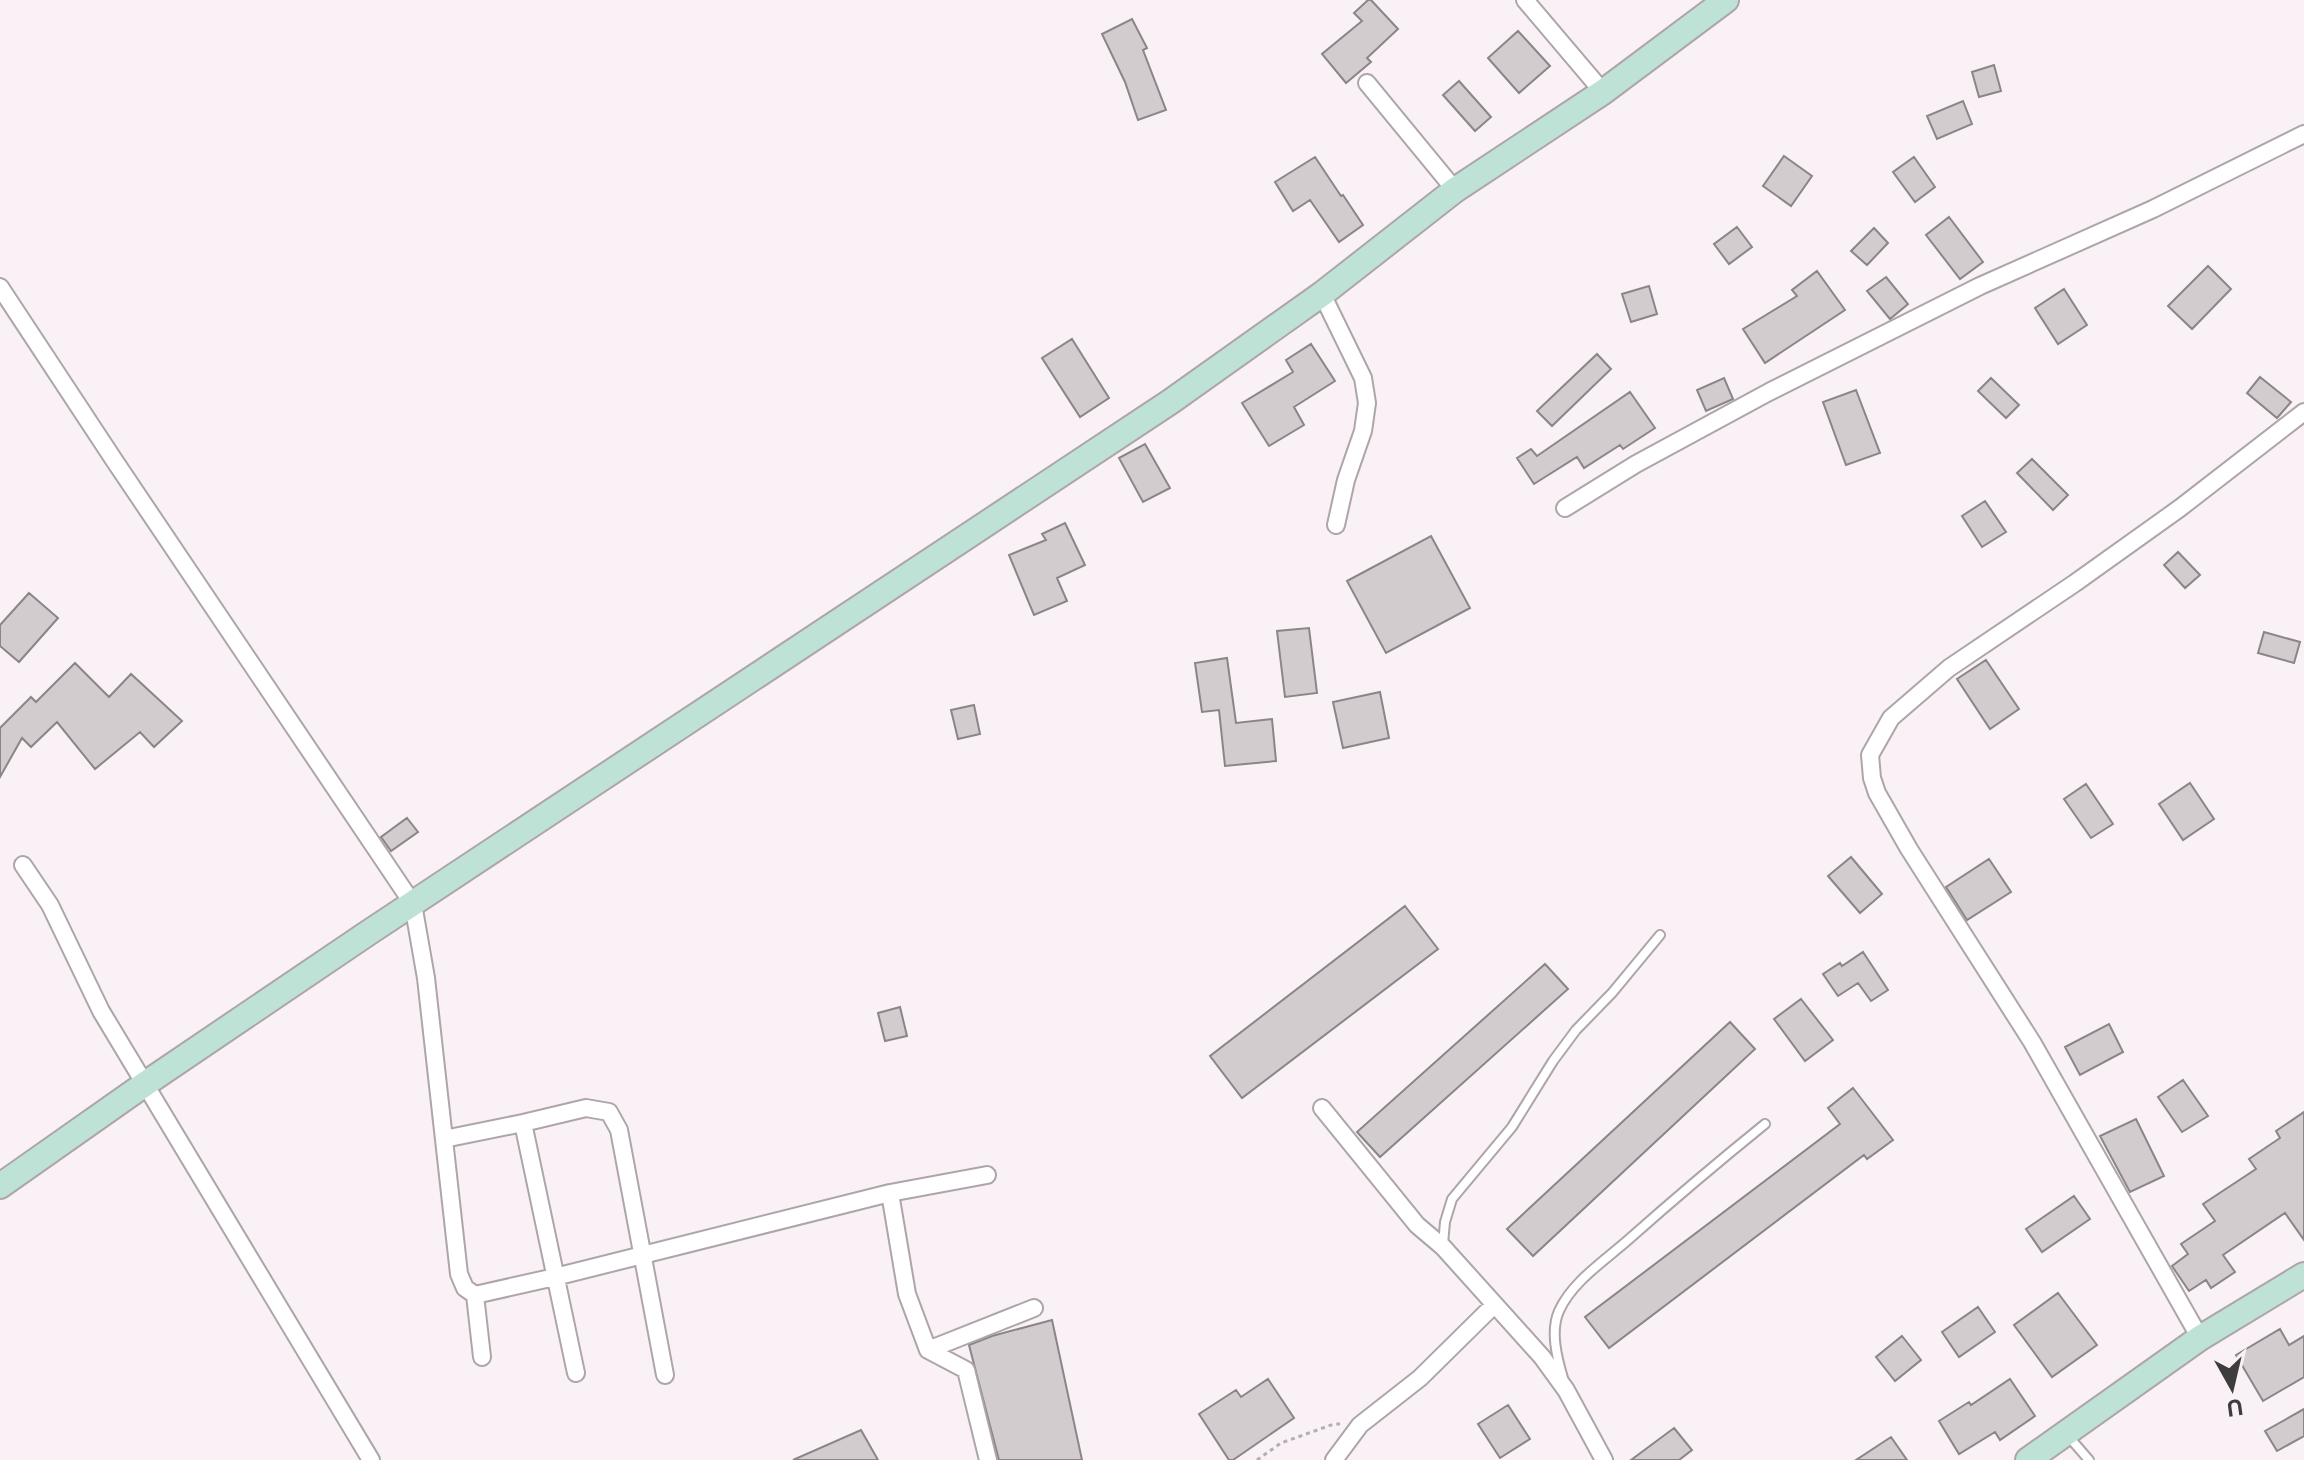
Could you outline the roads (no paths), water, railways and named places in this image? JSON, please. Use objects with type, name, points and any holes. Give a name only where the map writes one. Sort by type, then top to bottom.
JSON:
[{"type":"street","points":[[1525,0],[1603,92]]},
{"type":"street","points":[[0,1186],[145,1084],[413,904],[1182,394],[1322,294],[1455,190],[1603,92],[1724,0]]},
{"type":"street","points":[[1367,83],[1455,190]]},
{"type":"street","points":[[1565,508],[1636,464],[1769,392],[1980,286],[2153,209],[2304,134]]},
{"type":"street","points":[[0,287],[413,904],[426,978],[459,1274],[465,1288],[475,1295],[890,1193],[987,1175]]},
{"type":"street","points":[[1322,294],[1363,378],[1367,403],[1363,431],[1346,480],[1336,525]]},
{"type":"street","points":[[2200,1338],[2032,1042],[1909,849],[1877,793],[1870,755],[1891,718],[1949,668],[2180,508],[2304,412]]},
{"type":"street","points":[[23,865],[50,905],[101,1011],[371,1460]]},
{"type":"street","points":[[444,1139],[586,1108],[609,1112],[619,1130],[665,1375]]},
{"type":"street","points":[[1322,1108],[1417,1225],[1443,1247],[1542,1357],[1566,1390],[1604,1460]]},
{"type":"street","points":[[523,1123],[576,1373]]},
{"type":"street","points":[[890,1193],[907,1294],[928,1350],[966,1370],[988,1460]]},
{"type":"street","points":[[2028,1460],[2200,1338],[2304,1275]]},
{"type":"street","points":[[475,1295],[482,1357]]},
{"type":"street","points":[[1334,1460],[1360,1425],[1420,1378],[1494,1305]]},
{"type":"street","points":[[928,1350],[1034,1308]]},
{"type":"lane","points":[[1443,1247],[1445,1222],[1452,1199],[1512,1127],[1576,1030],[1612,993],[1660,935]]},
{"type":"lane","points":[[1566,1390],[1555,1328],[1566,1298],[1661,1210],[1765,1124]]},
{"type":"lane","points":[[2066,1433],[2089,1460]]}]
